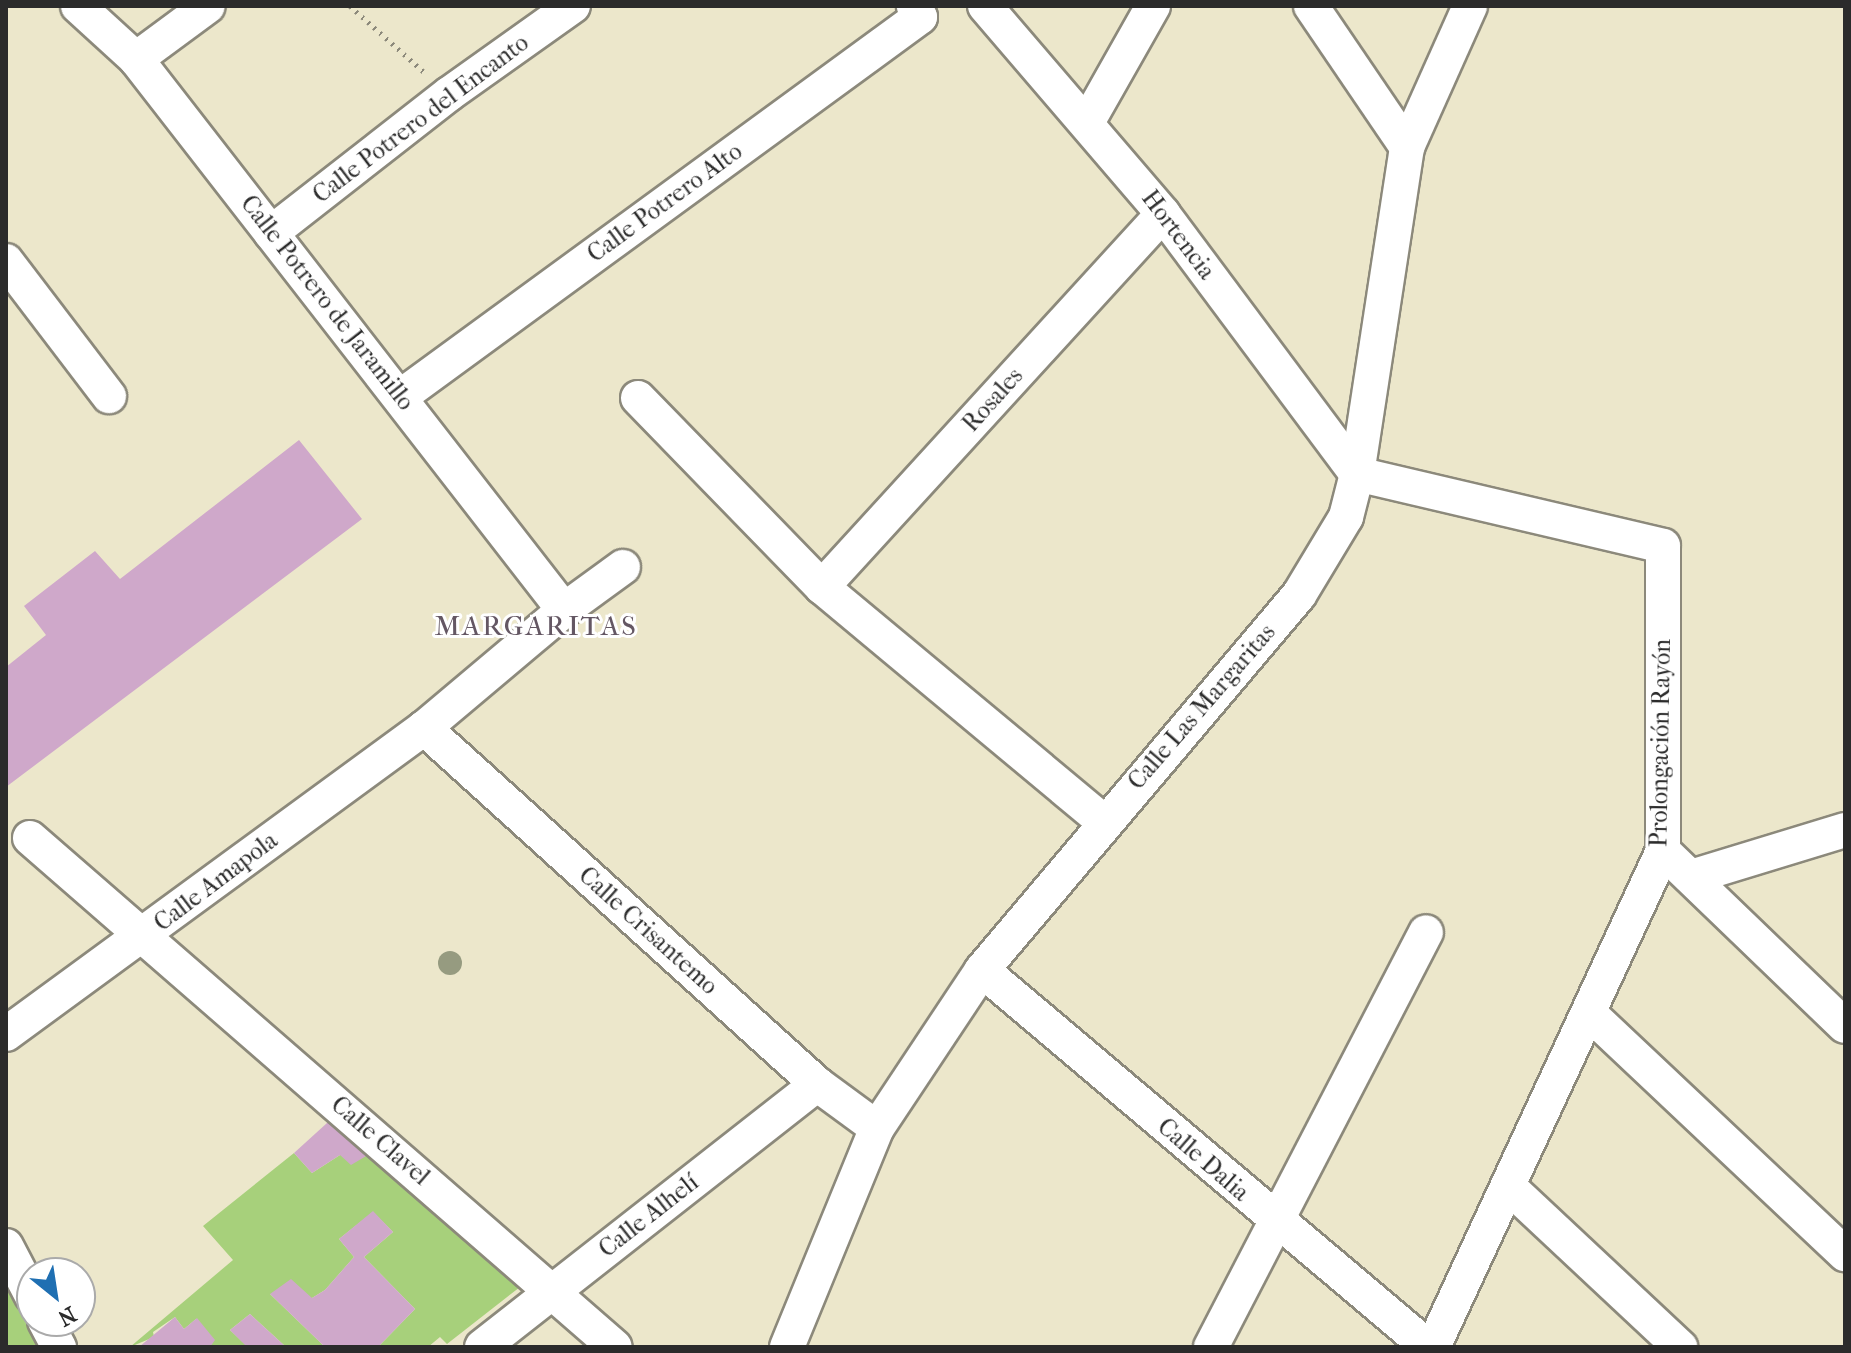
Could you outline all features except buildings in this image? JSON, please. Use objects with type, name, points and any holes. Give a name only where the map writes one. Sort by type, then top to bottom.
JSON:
[{"type":"street","name":"Calle Potrero de Jaramillo","points":[[78,6],[136,59],[564,610]]},
{"type":"street","points":[[136,59],[208,6]]},
{"type":"street","name":"Calle Potrero del Encanto","points":[[271,233],[449,94],[573,6]]},
{"type":"street","name":"Calle Potrero Alto","points":[[400,397],[920,17],[914,6]]},
{"type":"street","name":"Hortencia","points":[[985,6],[1088,121],[1163,214],[1357,474]]},
{"type":"street","points":[[1088,121],[1153,6]]},
{"type":"street","points":[[1311,6],[1407,147]]},
{"type":"street","name":"Calle Las Margaritas","points":[[787,1347],[877,1128],[982,970],[1103,821],[1299,595],[1346,517],[1357,474],[1407,147],[1470,6]]},
{"type":"street","name":"Rosales","points":[[822,587],[1163,214]]},
{"type":"street","points":[[6,261],[109,396]]},
{"type":"street","points":[[638,398],[822,587],[1103,821]]},
{"type":"street","name":"Prolongación Rayón","points":[[1357,474],[1663,546],[1663,851],[1430,1347]]},
{"type":"street","name":"Calle Amapola","points":[[6,1034],[142,938],[424,728],[564,610],[623,567]]},
{"type":"street","name":"Calle Crisantemo","points":[[424,728],[817,1084],[877,1128]]},
{"type":"street","points":[[1691,877],[1845,830]]},
{"type":"street","name":"Calle Clavel","points":[[30,838],[142,938],[554,1290],[615,1347]]},
{"type":"street","points":[[1663,851],[1845,1026]]},
{"type":"street","points":[[1211,1347],[1278,1224],[1426,932]]},
{"type":"street","name":"Calle Dalia","points":[[982,970],[1278,1224],[1430,1347]]},
{"type":"street","points":[[1589,1013],[1845,1254]]},
{"type":"street","name":"Calle Alhelí","points":[[482,1347],[817,1084]]},
{"type":"street","points":[[1508,1186],[1680,1347]]},
{"type":"street","points":[[6,1246],[16,1265]]},
{"type":"path","points":[[350,6],[449,94]]},
{"type":"green space","points":[[378,1149],[520,1287],[447,1344],[440,1337],[428,1347],[378,1347],[415,1309],[364,1257],[393,1232],[373,1212],[339,1239],[354,1257],[325,1290],[312,1298],[270,1294],[325,1347],[286,1347],[250,1314],[230,1330],[248,1347],[210,1347],[196,1319],[184,1329],[175,1317],[153,1332],[154,1337],[130,1347],[233,1260],[203,1226],[294,1153],[312,1173],[340,1155]]},
{"type":"green space","points":[[6,1280],[16,1299],[16,1337],[36,1337],[42,1347],[6,1347]]},
{"type":"district","name":"MARGARITAS","points":[[536,626]]}]
